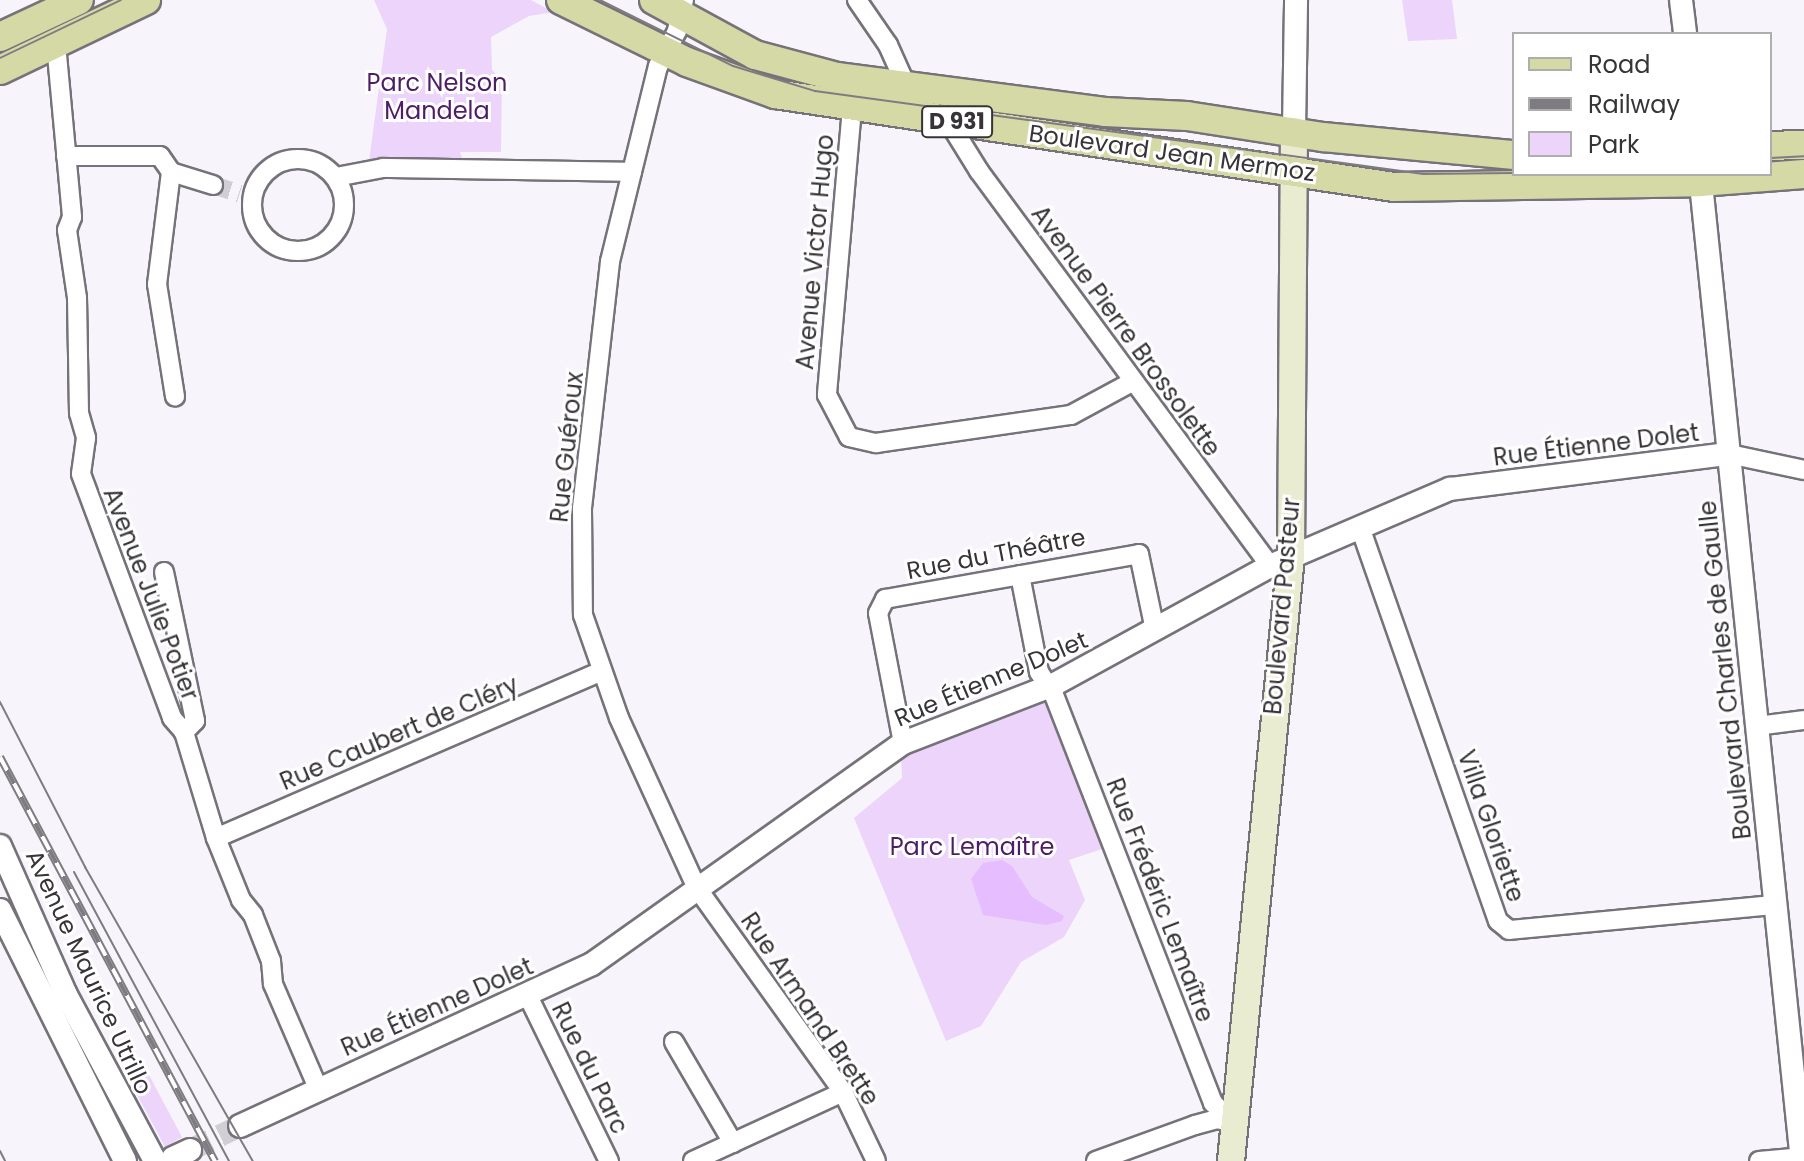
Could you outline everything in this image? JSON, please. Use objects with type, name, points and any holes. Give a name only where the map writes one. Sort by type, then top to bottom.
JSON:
[{"type":"main road","points":[[0,37],[79,0]]},
{"type":"main road","points":[[0,70],[146,0]]},
{"type":"main road","name":"Boulevard Jean Mermoz","points":[[561,0],[665,52],[775,94],[852,108],[1427,189],[1752,176]]},
{"type":"main road","name":"Boulevard Jean Mermoz","points":[[654,0],[682,7],[755,55],[794,68],[906,85],[1512,155]]},
{"type":"main road","name":"Boulevard Pasteur","points":[[1231,1161],[1280,562],[1294,131]]},
{"type":"main road","points":[[1772,146],[1804,145]]},
{"type":"main road","name":"Boulevard Jean Mermoz","points":[[1772,175],[1804,174]]},
{"type":"street","points":[[857,0],[888,45],[906,85]]},
{"type":"street","name":"Boulevard Pasteur","points":[[1294,131],[1296,0]]},
{"type":"street","points":[[1681,0],[1685,32]]},
{"type":"street","name":"Rue Guéroux","points":[[682,7],[665,52],[610,262],[582,509],[583,615],[601,671],[651,793],[697,888]]},
{"type":"street","name":"Avenue Julie Potier","points":[[56,44],[72,217],[68,244],[77,298],[79,413],[86,438],[81,474],[172,718],[184,732],[216,838],[241,900],[253,915],[271,961],[273,984],[318,1088]]},
{"type":"street","name":"Avenue Victor Hugo","points":[[852,108],[827,395],[849,437],[876,443],[1071,415],[1132,382]]},
{"type":"street","name":"Avenue Pierre Brossolette","points":[[948,121],[1132,382],[1280,562]]},
{"type":"street","points":[[66,156],[160,156],[171,172],[213,185]]},
{"type":"street","points":[[295,158],[325,166],[336,177],[345,200],[341,224],[333,236],[307,250],[292,251],[266,238],[246,196],[267,170],[295,158]]},
{"type":"street","points":[[336,177],[377,169],[632,172]]},
{"type":"street","points":[[171,172],[157,284],[175,397]]},
{"type":"street","name":"Boulevard Charles de Gaulle","points":[[1700,178],[1802,1159]]},
{"type":"street","points":[[1729,454],[1804,470]]},
{"type":"street","name":"Rue Étienne Dolet","points":[[240,1126],[460,1021],[528,996],[592,964],[697,888],[765,846],[903,743],[1051,686],[1280,562],[1450,489],[1729,454]]},
{"type":"street","name":"Villa Gloriette","points":[[1360,527],[1498,921],[1509,930],[1775,905]]},
{"type":"street","name":"Rue du Théâtre","points":[[903,743],[878,613],[885,599],[1139,554],[1155,630]]},
{"type":"street","points":[[164,572],[195,721],[184,732]]},
{"type":"street","name":"Rue Frédéric Lemaître","points":[[1020,575],[1037,663],[1051,686],[1213,1103],[1235,1124]]},
{"type":"street","name":"Rue Caubert de Cléry","points":[[216,838],[601,671]]},
{"type":"street","points":[[1757,726],[1804,720]]},
{"type":"street","name":"Avenue Maurice Utrillo","points":[[0,846],[65,993],[167,1155]]},
{"type":"street","name":"Rue Armand Brette","points":[[697,888],[843,1092],[876,1161]]},
{"type":"street","points":[[0,910],[47,1014],[125,1161]]},
{"type":"street","name":"Rue du Parc","points":[[528,996],[609,1161]]},
{"type":"street","points":[[674,1042],[733,1143]]},
{"type":"street","points":[[693,1161],[843,1092]]},
{"type":"street","points":[[1096,1161],[1195,1125],[1218,1119],[1235,1124]]},
{"type":"street","points":[[1759,1161],[1802,1159]]},
{"type":"green space","name":"Parc Nelson Mandela","points":[[374,0],[531,0],[553,12],[529,16],[491,37],[492,70],[502,81],[501,152],[460,152],[464,163],[369,161],[387,29]]},
{"type":"green space","points":[[1402,0],[1452,0],[1457,39],[1408,41]]},
{"type":"green space","name":"Parc Lemaître","points":[[1045,699],[1102,849],[1069,860],[1085,900],[1064,937],[1021,962],[981,1026],[946,1041],[854,818],[902,778],[901,753]]},
{"type":"green space","points":[[149,1075],[182,1137],[165,1147],[132,1085]]},
{"type":"shaded area","points":[[1002,860],[1012,866],[1032,897],[1064,916],[1062,921],[1046,925],[983,915],[971,879],[983,863]]},
{"type":"tunnel","points":[[213,185],[240,194]]},
{"type":"tunnel","points":[[190,1150],[240,1126]]},
{"type":"tram line","points":[[0,58],[121,0]]},
{"type":"tram line","points":[[600,0],[733,66],[815,91],[1423,174],[1512,173]]},
{"type":"tram line","points":[[1772,158],[1804,156]]},
{"type":"tram line","points":[[0,702],[85,867],[253,1161]]},
{"type":"tram line","points":[[74,872],[229,1161]]},
{"type":"tram line","points":[[0,1151],[5,1161]]},
{"type":"railway","points":[[0,757],[215,1161]]}]
